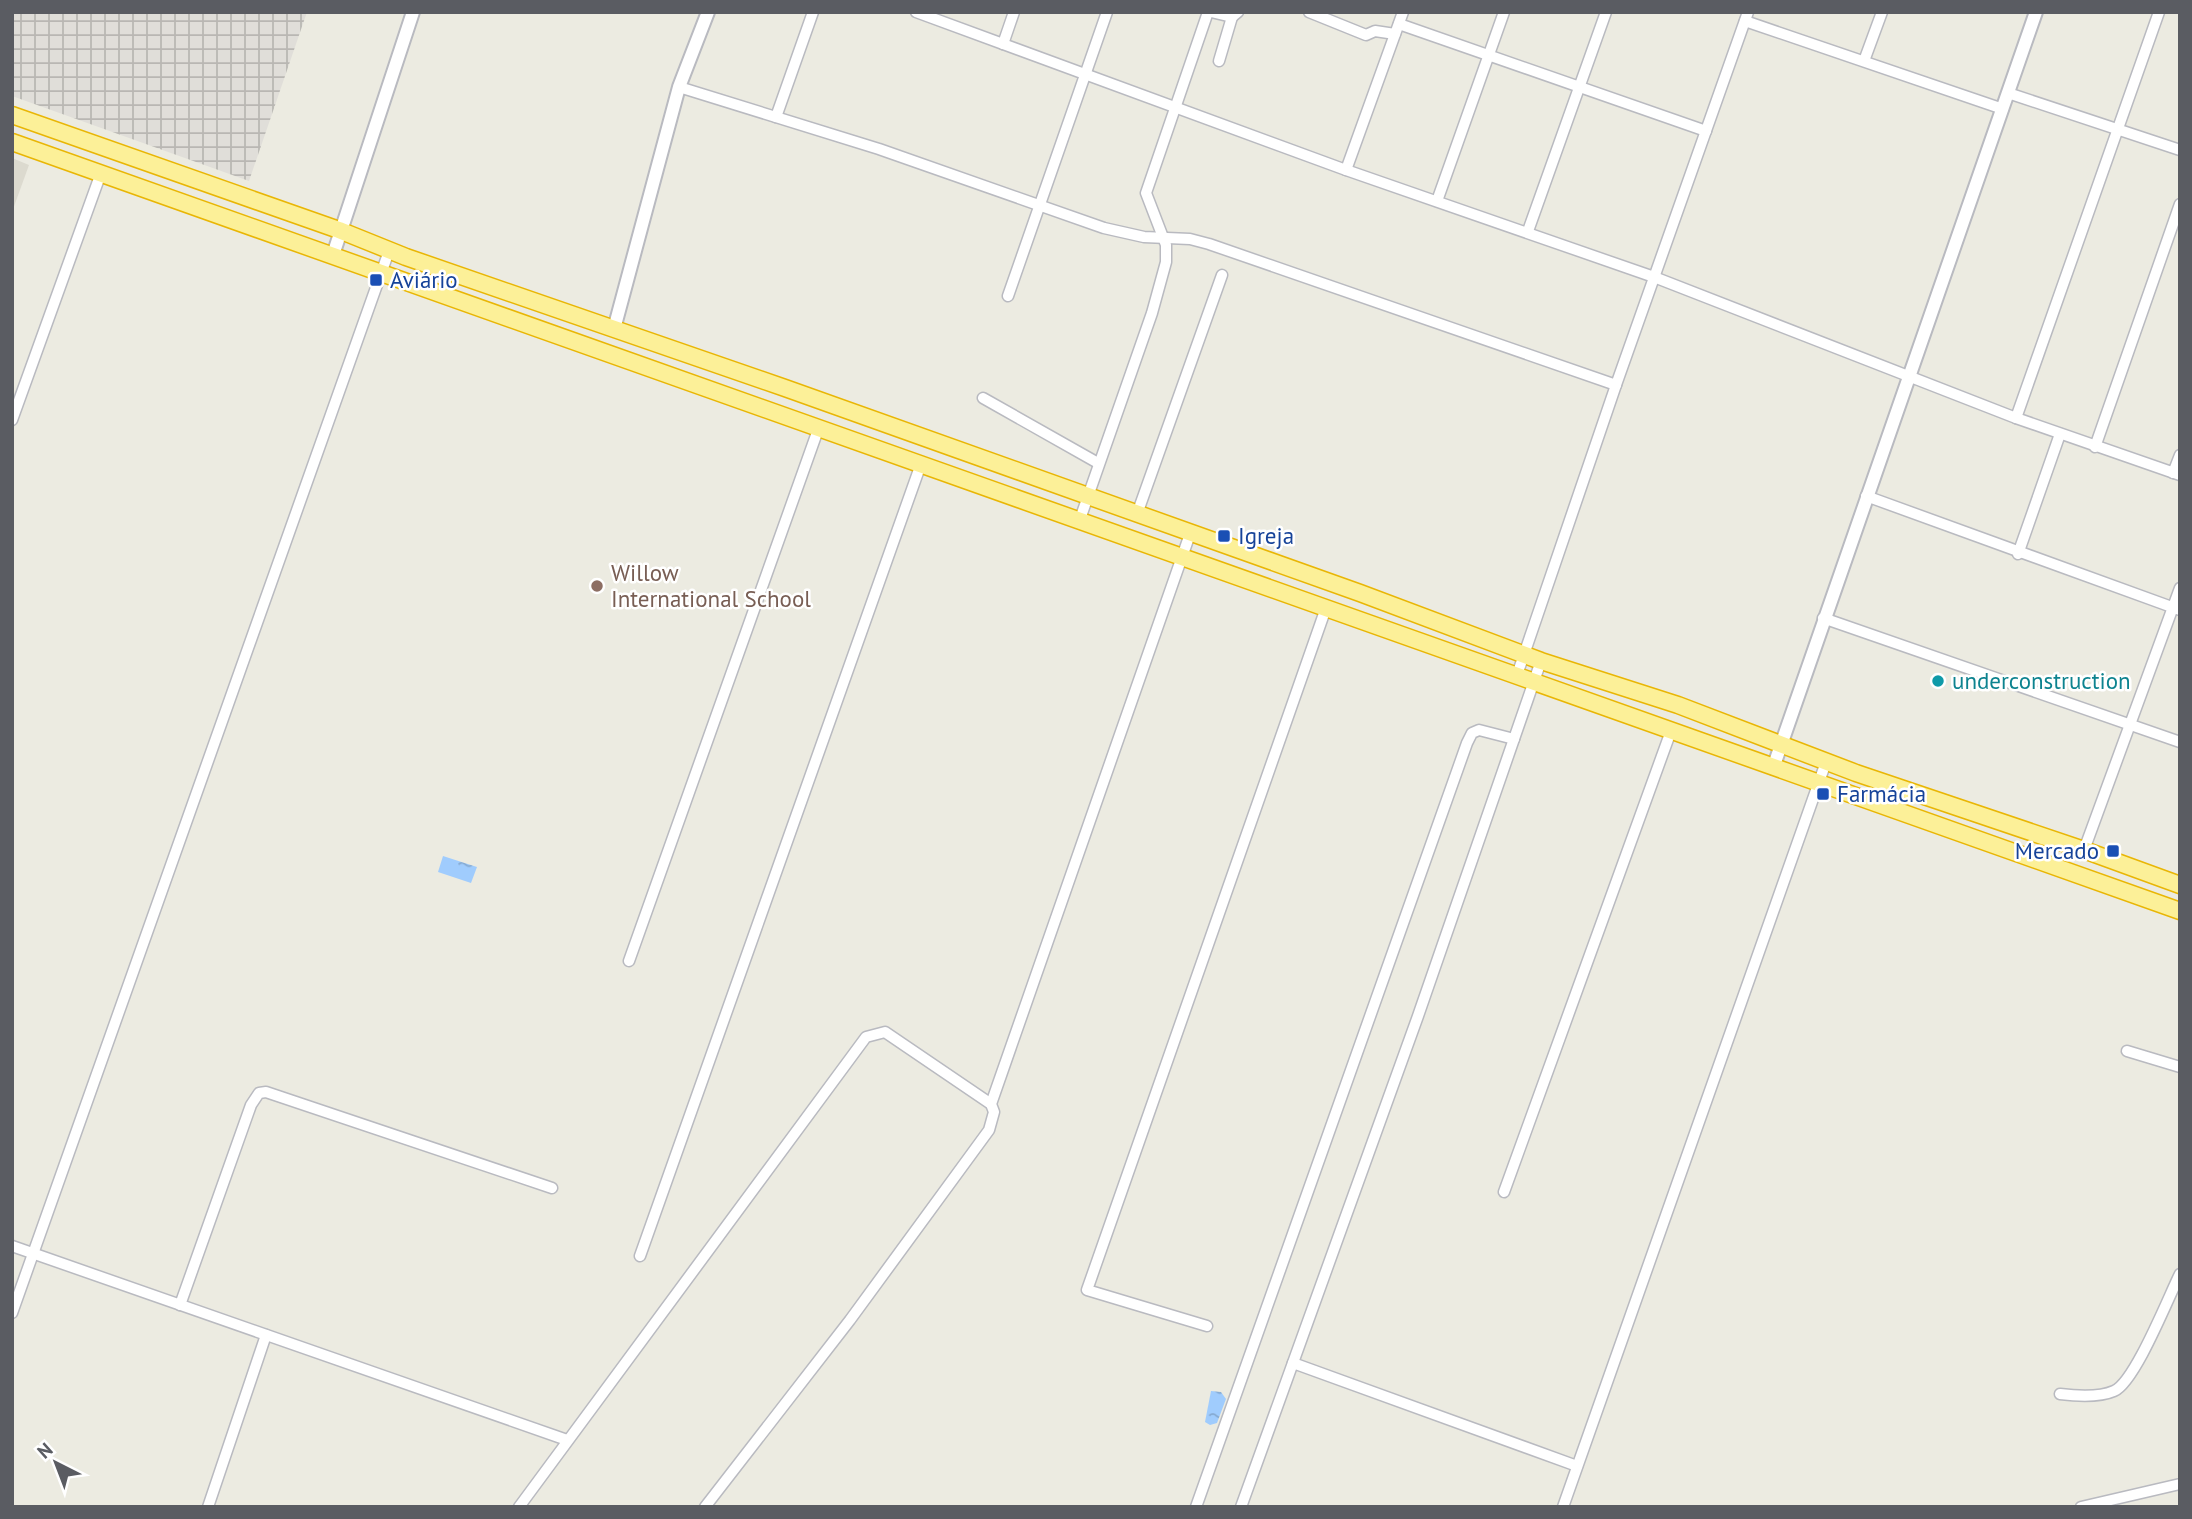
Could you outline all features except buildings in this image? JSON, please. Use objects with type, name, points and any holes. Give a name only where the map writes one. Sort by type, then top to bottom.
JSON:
[{"type":"highway","points":[[12,115],[339,230],[389,251],[1137,514],[1541,661],[1678,705],[1826,762],[2084,850],[2180,886]]},
{"type":"highway","points":[[12,142],[2180,911]]},
{"type":"street","points":[[333,255],[339,230],[413,12]]},
{"type":"street","points":[[614,329],[679,87],[708,12]]},
{"type":"street","points":[[776,117],[813,12]]},
{"type":"street","points":[[917,12],[1346,170],[1654,277],[2095,447],[2176,474],[2180,455]]},
{"type":"street","points":[[1003,44],[1014,12]]},
{"type":"street","points":[[1008,296],[1107,12]]},
{"type":"street","points":[[1079,522],[1152,313],[1166,262],[1163,238],[1146,193],[1209,12],[1235,15],[1219,61]]},
{"type":"street","points":[[1309,12],[1366,35],[1375,31],[1397,29],[1489,54],[1706,131]]},
{"type":"street","points":[[1346,170],[1403,12]]},
{"type":"street","points":[[1437,201],[1504,12]]},
{"type":"street","points":[[1528,232],[1606,12]]},
{"type":"street","points":[[1864,61],[1882,12]]},
{"type":"street","points":[[1773,768],[2036,12]]},
{"type":"street","points":[[2016,418],[2159,12]]},
{"type":"street","points":[[1517,675],[1616,385],[1747,17],[2003,109]]},
{"type":"street","points":[[679,87],[917,162],[1040,207],[1125,233],[1209,244],[1616,385]]},
{"type":"street","points":[[2008,93],[2180,150]]},
{"type":"street","points":[[12,421],[101,173]]},
{"type":"street","points":[[2095,447],[2180,204]]},
{"type":"street","points":[[12,1313],[389,251]]},
{"type":"street","points":[[1137,514],[1222,275]]},
{"type":"street","points":[[983,398],[1098,463]]},
{"type":"street","points":[[629,961],[819,427]]},
{"type":"street","points":[[2018,554],[2060,434]]},
{"type":"street","points":[[640,1256],[921,464]]},
{"type":"street","points":[[1866,496],[2018,554],[2176,608]]},
{"type":"street","points":[[705,1507],[850,1320],[989,1130],[993,1118],[991,1104],[1184,559],[1190,534]]},
{"type":"street","points":[[2084,850],[2176,608],[2180,588]]},
{"type":"street","points":[[1207,1326],[1087,1290],[1326,608]]},
{"type":"street","points":[[1824,618],[2180,742]]},
{"type":"street","points":[[1241,1507],[1409,1042],[1536,682],[1541,661]]},
{"type":"street","points":[[1196,1507],[1466,743],[1472,733],[1479,730],[1514,739]]},
{"type":"street","points":[[1504,1192],[1671,731]]},
{"type":"street","points":[[1563,1507],[1826,762]]},
{"type":"street","points":[[519,1507],[866,1037],[885,1031],[991,1104]]},
{"type":"street","points":[[2127,1051],[2180,1067]]},
{"type":"street","points":[[180,1305],[251,1105],[259,1093],[266,1092],[552,1188]]},
{"type":"street","points":[[12,1246],[567,1440]]},
{"type":"street","points":[[2060,1394],[2098,1394],[2114,1391],[2123,1384],[2136,1365],[2180,1274]]},
{"type":"street","points":[[208,1507],[265,1335]]},
{"type":"street","points":[[1293,1363],[1577,1466]]},
{"type":"street","points":[[2081,1507],[2180,1483]]},
{"type":"shaded area","points":[[12,12],[307,12],[249,181],[12,96]]},
{"type":"shaded area","points":[[12,158],[29,165],[12,212]]},
{"type":"water","points":[[443,856],[477,867],[471,883],[438,872]]},
{"type":"water","points":[[1211,1391],[1221,1392],[1226,1399],[1217,1423],[1210,1425],[1205,1422]]},
{"type":"place","name":"Aviário","points":[[376,280]]},
{"type":"place","name":"Igreja","points":[[1224,536]]},
{"type":"place","name":"Willow International School","points":[[597,586]]},
{"type":"place","name":"underconstruction","points":[[1938,681]]},
{"type":"place","name":"Farmácia","points":[[1823,794]]},
{"type":"place","name":"Mercado","points":[[2113,851]]}]
